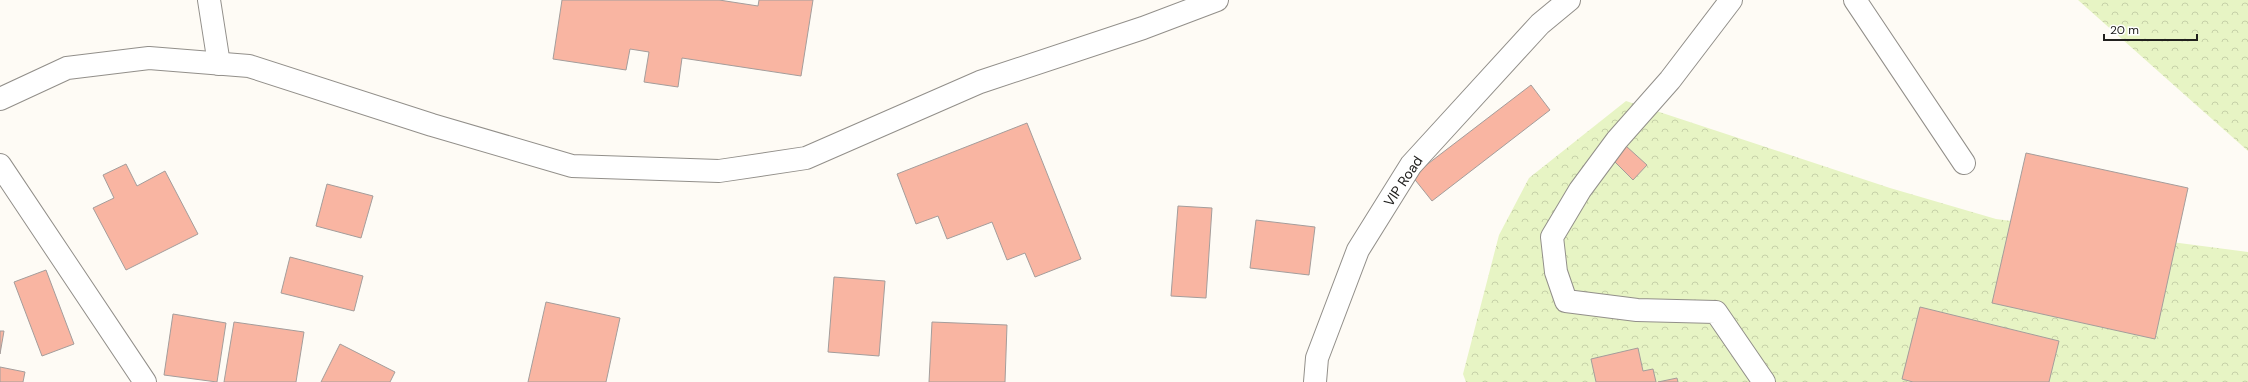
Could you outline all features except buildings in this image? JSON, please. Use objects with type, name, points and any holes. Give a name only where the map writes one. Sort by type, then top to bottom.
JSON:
[{"type":"street","points":[[209,0],[219,64]]},
{"type":"street","points":[[0,99],[67,68],[149,58],[249,66],[432,124],[572,166],[719,171],[806,158],[980,82],[1143,28],[1217,0]]},
{"type":"street","name":"VIP Road","points":[[1315,382],[1317,358],[1358,250],[1411,165],[1540,24],[1569,0]]},
{"type":"street","points":[[1731,0],[1670,80],[1617,140],[1580,190],[1552,237],[1556,272],[1566,301],[1637,310],[1716,312],[1764,382]]},
{"type":"street","points":[[1855,0],[1964,163]]},
{"type":"street","points":[[0,165],[145,382]]},
{"type":"green space","points":[[2078,0],[2248,0],[2248,151]]},
{"type":"green space","points":[[1626,101],[1890,188],[1996,219],[2248,252],[2248,382],[1466,382],[1463,374],[1499,235],[1529,178]]}]
